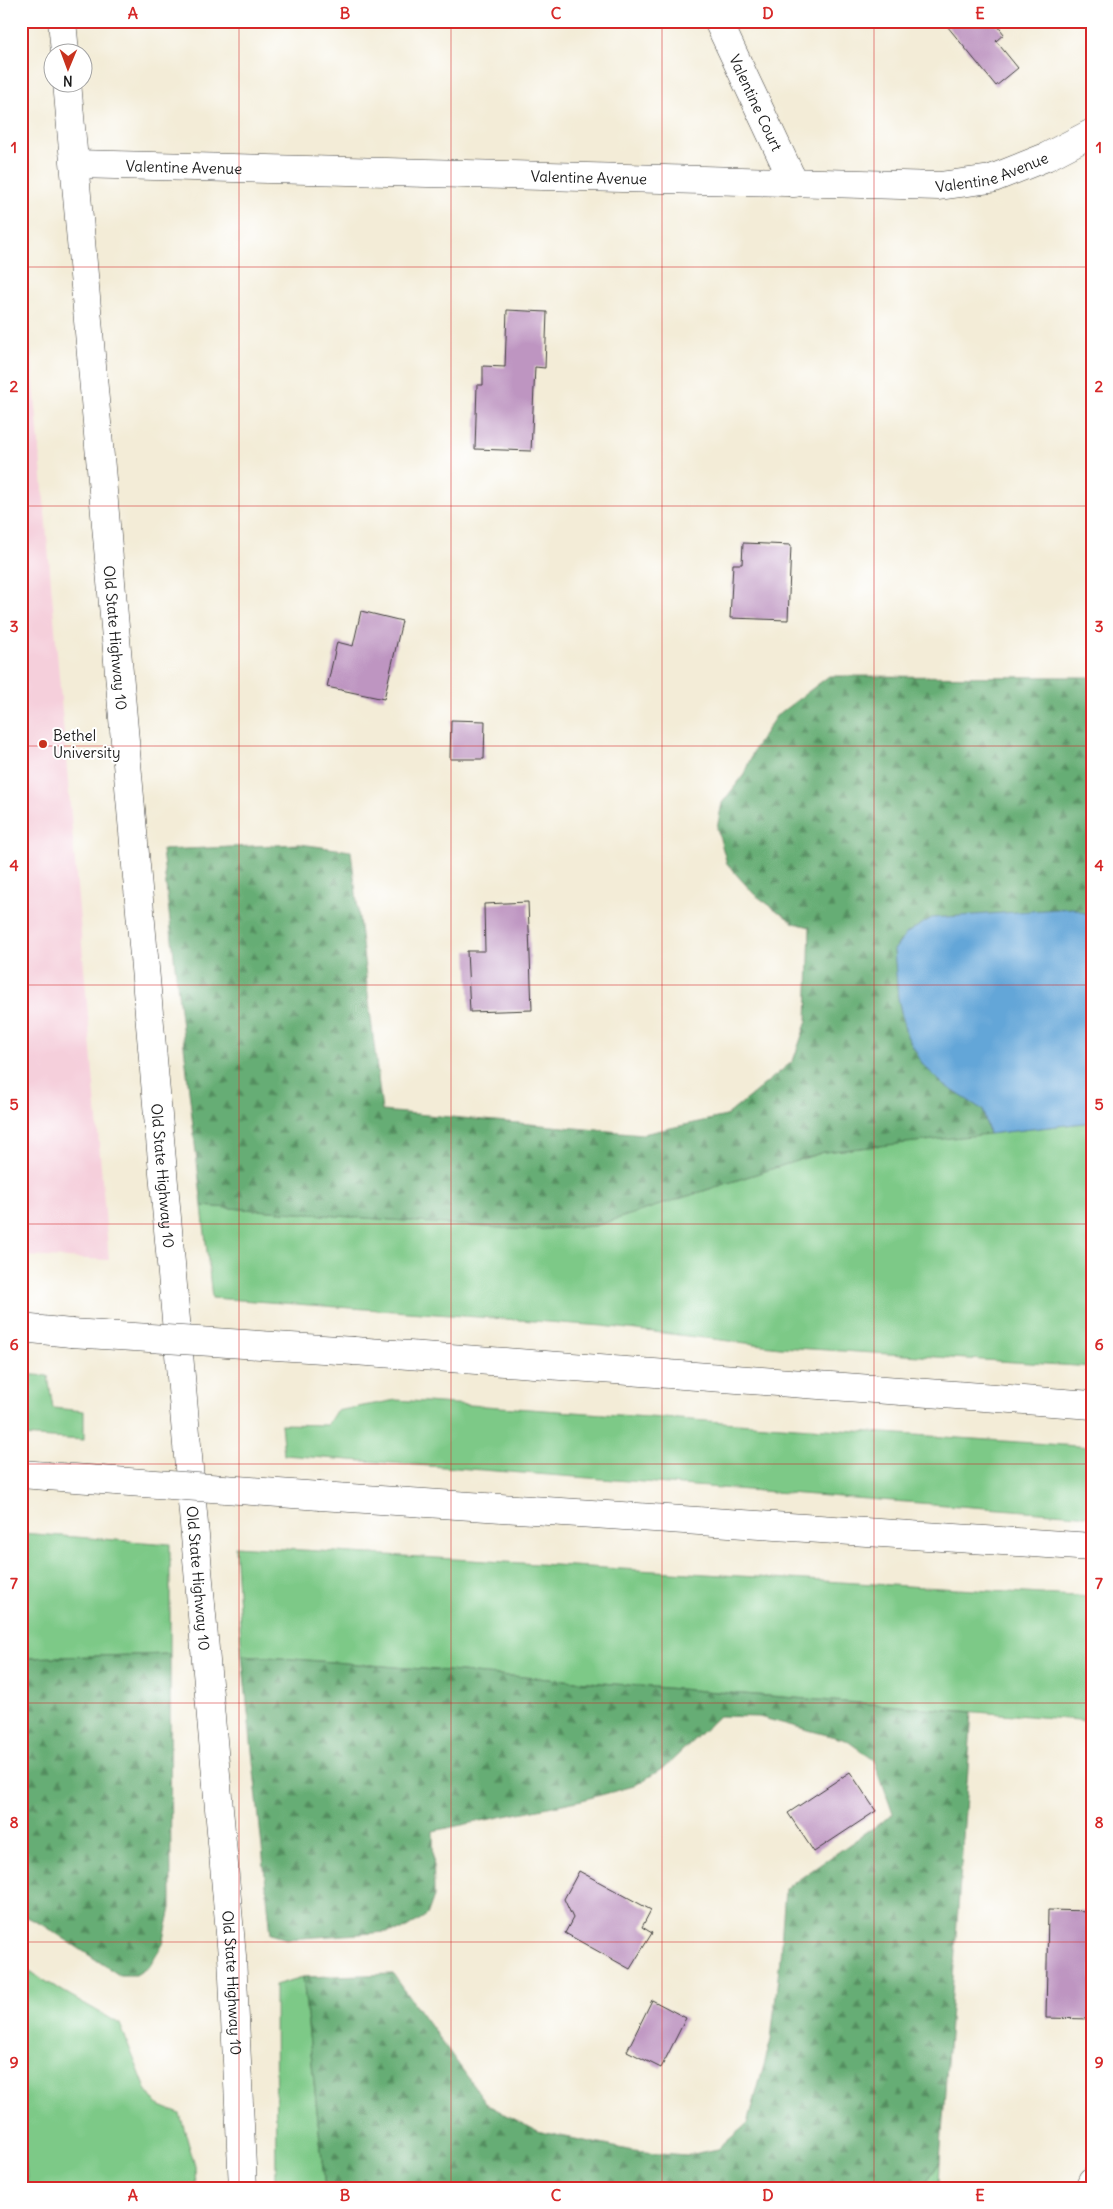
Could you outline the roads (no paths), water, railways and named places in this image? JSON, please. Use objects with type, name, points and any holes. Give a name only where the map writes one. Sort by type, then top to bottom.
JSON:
[{"type":"main road","points":[[62,21],[63,42]]},
{"type":"main road","name":"Valentine Court","points":[[718,21],[794,183]]},
{"type":"main road","name":"Old State Highway 10","points":[[68,92],[232,1956],[242,2188]]},
{"type":"main road","name":"Valentine Avenue","points":[[74,164],[939,186],[991,179],[1046,157],[1092,133]]},
{"type":"main road","points":[[23,1329],[1092,1405]]},
{"type":"main road","points":[[34,1475],[320,1496],[1092,1547]]},
{"type":"main road","points":[[1089,2188],[1092,2181]]},
{"type":"water","points":[[1073,908],[1089,915],[1092,919],[1092,1122],[989,1134],[983,1110],[944,1085],[923,1065],[906,1034],[898,998],[894,950],[907,933],[932,918]]},
{"type":"place","name":"Bethel University","points":[[43,744]]}]
